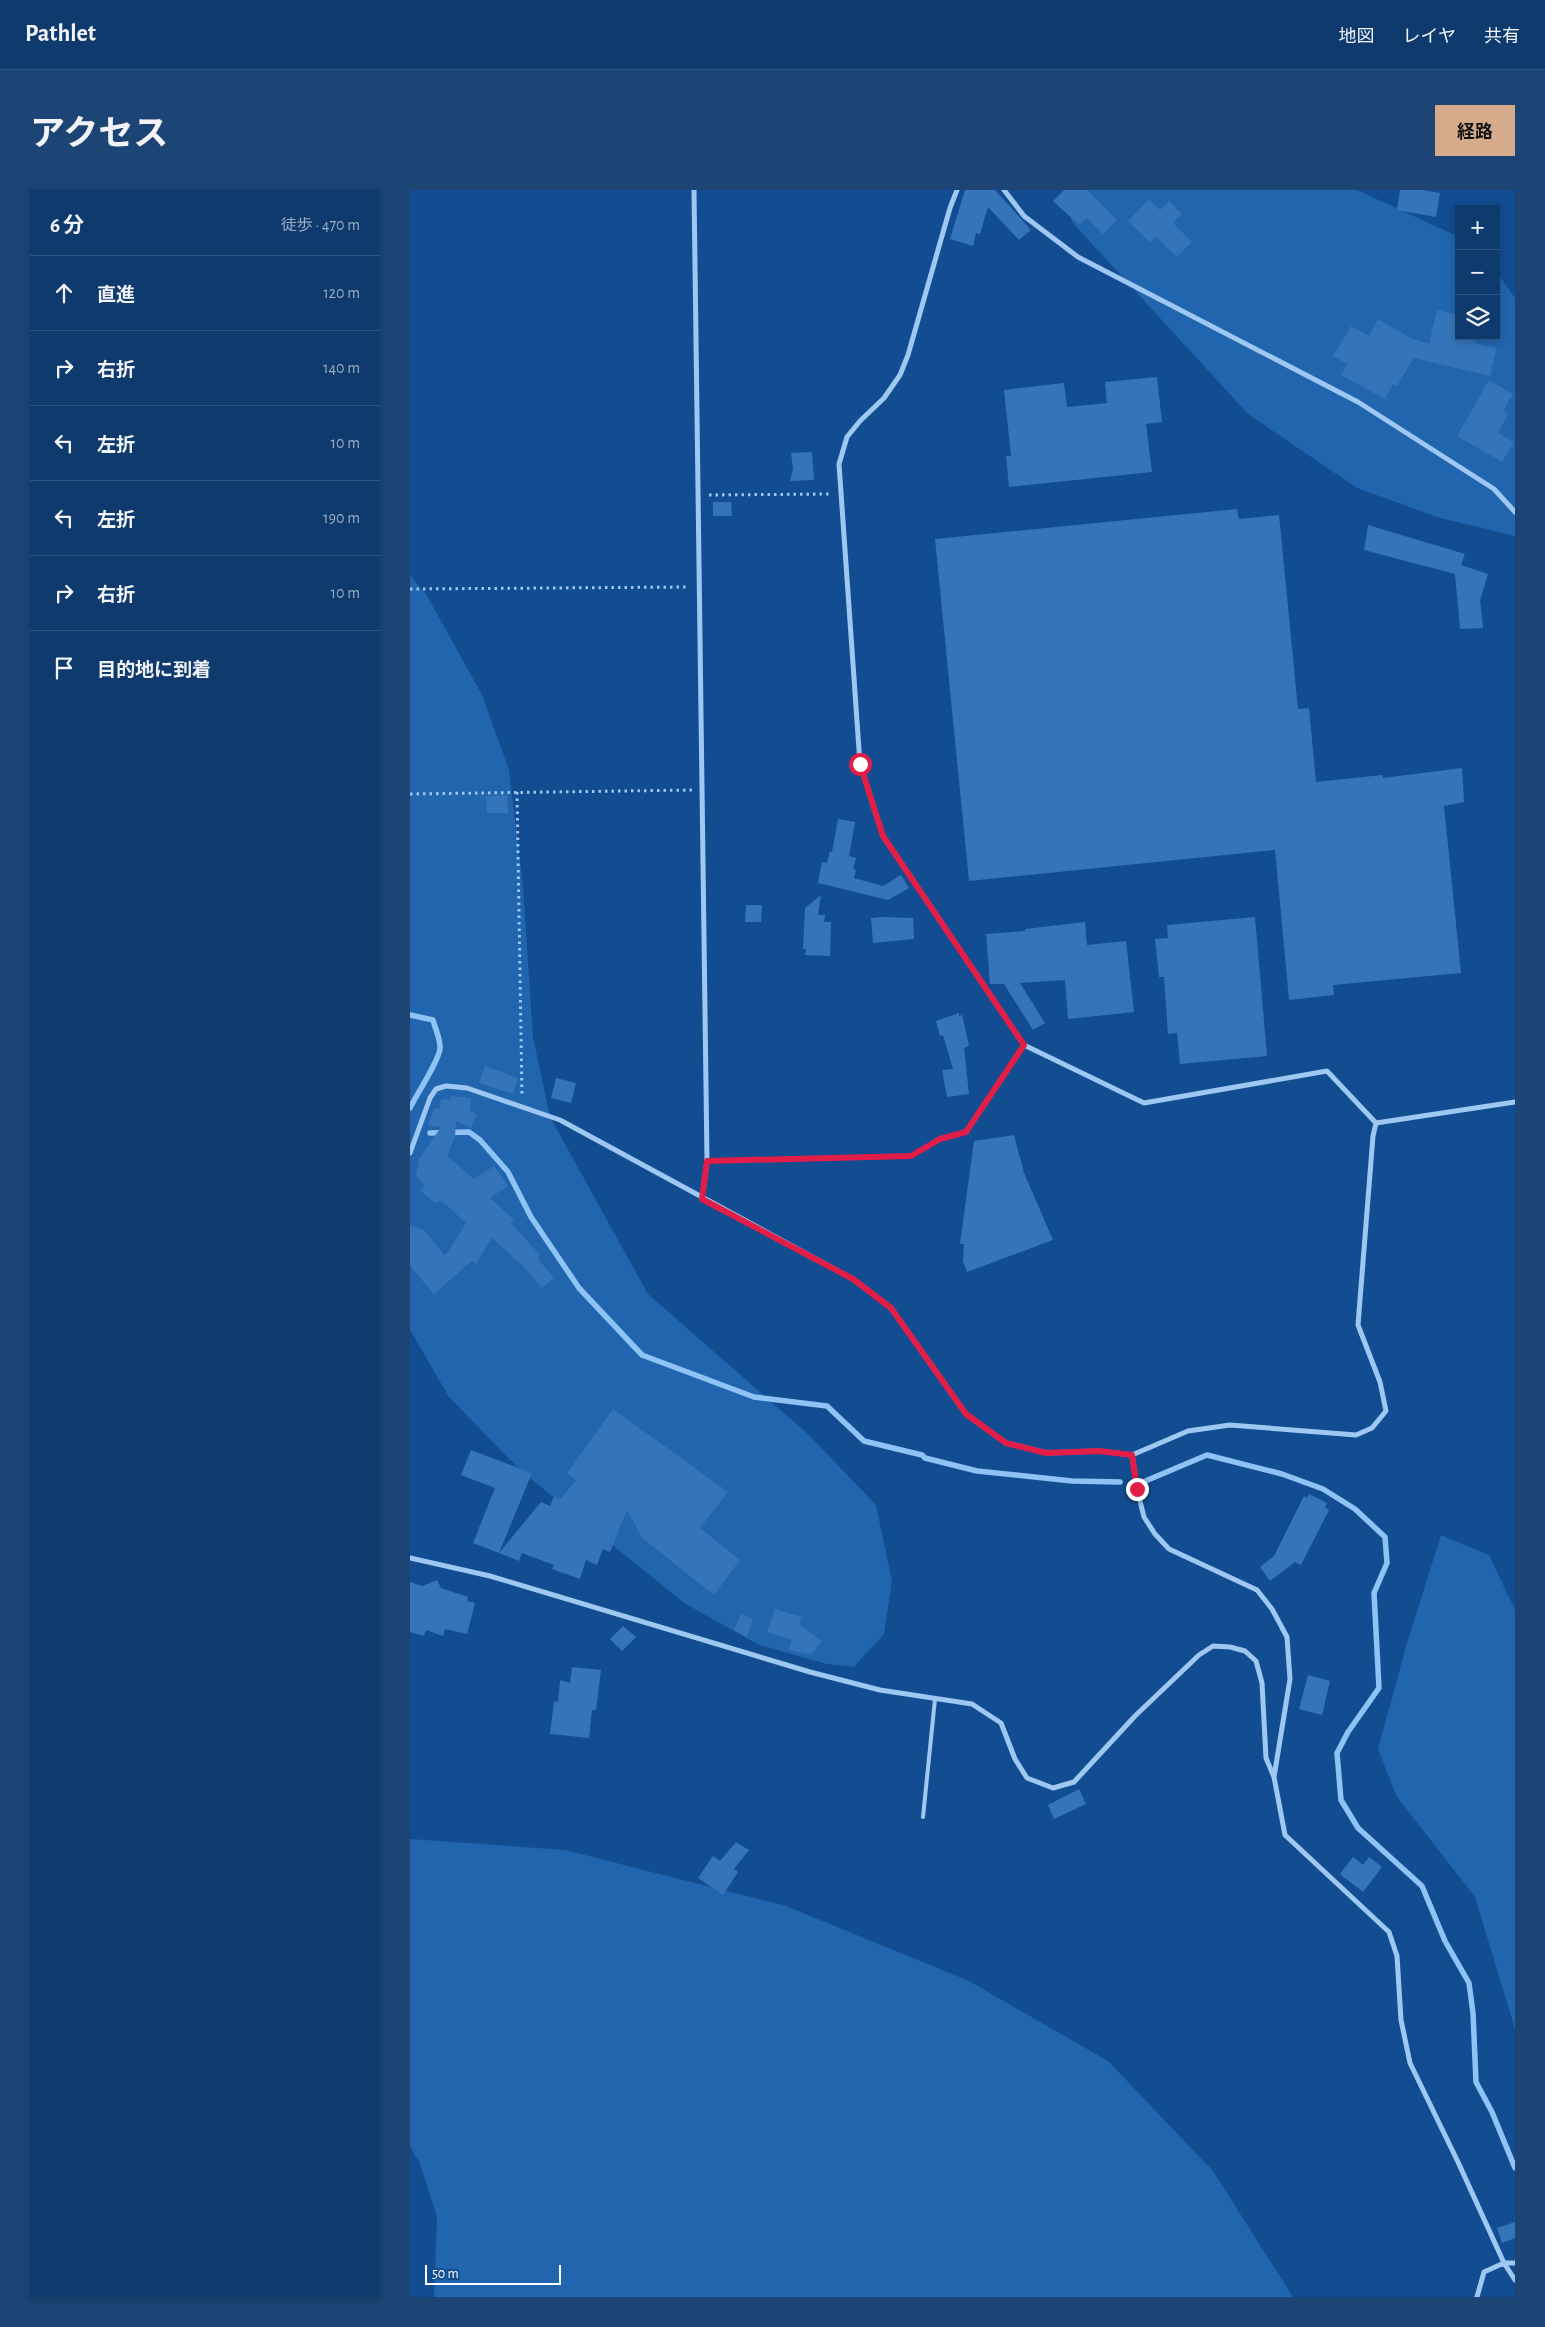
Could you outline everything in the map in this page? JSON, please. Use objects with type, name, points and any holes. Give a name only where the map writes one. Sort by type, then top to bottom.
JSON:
[{"type":"street","points":[[694,190],[707,1161],[702,1199]]},
{"type":"street","points":[[958,190],[950,208],[908,355],[900,375],[884,398],[860,421],[847,438],[839,464],[860,764],[883,836],[1024,1045],[1144,1103],[1327,1071],[1376,1123]]},
{"type":"street","points":[[1004,190],[1024,216],[1078,257],[1358,402],[1494,489],[1515,512]]},
{"type":"street","points":[[410,1153],[430,1098],[436,1089],[441,1087],[468,1088],[560,1120],[702,1199],[853,1279],[891,1308],[966,1414],[1006,1443],[1046,1453],[1099,1451],[1132,1455],[1188,1431],[1230,1425],[1356,1435],[1372,1428],[1386,1411],[1380,1382],[1358,1325],[1373,1136],[1376,1123]]},
{"type":"street","points":[[1376,1123],[1515,1102]]},
{"type":"street","points":[[1132,1455],[1137,1489],[1144,1517],[1155,1534],[1169,1549],[1257,1590],[1272,1609],[1287,1637],[1290,1679],[1274,1777]]},
{"type":"street","points":[[410,1558],[490,1576],[810,1672],[880,1690],[972,1704],[1001,1723],[1015,1759],[1027,1778],[1053,1788],[1074,1782],[1135,1716],[1199,1655],[1213,1646],[1230,1647],[1245,1651],[1256,1661],[1262,1683],[1266,1758],[1274,1777],[1285,1836],[1389,1932],[1397,1956],[1401,2020],[1410,2063],[1504,2263],[1515,2280]]},
{"type":"street","points":[[1477,2297],[1484,2272],[1504,2263],[1515,2263]]},
{"type":"lane","points":[[923,1817],[935,1699]]},
{"type":"path","points":[[698,495],[840,494]]},
{"type":"path","points":[[410,589],[700,587]]},
{"type":"path","points":[[410,794],[702,790]]},
{"type":"path","points":[[517,792],[522,1106]]},
{"type":"path","points":[[707,1161],[911,1156],[940,1139],[966,1132],[1024,1045]]},
{"type":"shaded area","points":[[1066,190],[1357,190],[1455,235],[1455,340],[1500,340],[1500,277],[1515,298],[1515,536],[1440,518],[1357,488],[1248,414],[1072,222]]},
{"type":"shaded area","points":[[410,575],[426,594],[482,695],[509,770],[523,887],[533,1037],[550,1117],[648,1294],[809,1435],[876,1505],[892,1581],[884,1634],[854,1667],[827,1664],[759,1645],[684,1603],[520,1470],[449,1397],[410,1330]]},
{"type":"shaded area","points":[[1441,1535],[1489,1555],[1515,1610],[1515,2029],[1475,1897],[1397,1797],[1378,1749],[1407,1643]]},
{"type":"shaded area","points":[[410,1839],[565,1850],[786,1906],[969,1981],[1108,2061],[1213,2171],[1293,2297],[434,2297],[437,2217],[420,2164],[410,2146]]},
{"type":"building","points":[[965,190],[995,190],[1031,230],[1019,240],[988,207],[980,234],[976,233],[973,246],[950,239]]},
{"type":"building","points":[[1064,190],[1087,190],[1117,220],[1103,234],[1087,218],[1079,225],[1053,201]]},
{"type":"building","points":[[1400,190],[1422,190],[1440,193],[1436,217],[1397,210]]},
{"type":"building","points":[[1149,199],[1160,210],[1169,201],[1182,214],[1173,223],[1192,242],[1177,257],[1156,237],[1150,242],[1128,221]]},
{"type":"building","points":[[1437,310],[1455,314],[1455,340],[1475,340],[1475,343],[1497,348],[1490,376],[1414,358],[1397,386],[1393,384],[1385,399],[1341,375],[1347,364],[1333,356],[1351,326],[1369,336],[1378,319],[1413,339],[1429,344]]},
{"type":"building","points":[[1157,377],[1162,422],[1146,424],[1152,472],[1009,487],[1006,456],[1011,456],[1004,390],[1064,383],[1067,407],[1107,403],[1105,382]]},
{"type":"building","points":[[1489,380],[1513,394],[1503,411],[1508,414],[1498,433],[1514,442],[1502,462],[1457,436]]},
{"type":"building","points":[[812,452],[814,480],[790,481],[793,469],[791,453]]},
{"type":"building","points":[[713,502],[731,502],[732,516],[713,516]]},
{"type":"building","points":[[1237,509],[1239,519],[1279,515],[1298,709],[1309,708],[1316,782],[1382,775],[1383,778],[1462,768],[1464,802],[1444,806],[1461,973],[1333,985],[1334,995],[1289,1000],[1275,850],[969,881],[935,539]]},
{"type":"building","points":[[1368,525],[1465,554],[1461,565],[1488,574],[1480,600],[1483,628],[1460,629],[1455,574],[1364,550]]},
{"type":"building","points":[[507,795],[508,813],[487,813],[486,796]]},
{"type":"building","points":[[838,819],[855,822],[849,856],[856,858],[853,869],[856,870],[854,878],[883,886],[901,875],[909,888],[888,900],[818,883],[822,862],[827,863],[830,851],[832,852]]},
{"type":"building","points":[[821,895],[818,915],[825,915],[824,922],[831,922],[830,956],[805,955],[806,949],[803,949],[805,908]]},
{"type":"building","points":[[746,905],[762,905],[761,922],[745,922]]},
{"type":"building","points":[[1255,917],[1267,1056],[1180,1064],[1177,1033],[1168,1034],[1164,977],[1159,977],[1155,939],[1168,938],[1167,925]]},
{"type":"building","points":[[871,918],[913,918],[914,939],[873,943]]},
{"type":"building","points":[[1085,922],[1087,945],[1126,941],[1134,1012],[1068,1019],[1065,980],[1020,983],[1045,1023],[1033,1030],[1004,984],[990,984],[986,934],[1025,931],[1025,929]]},
{"type":"building","points":[[959,1013],[959,1016],[962,1015],[969,1046],[964,1048],[969,1094],[947,1097],[942,1070],[953,1069],[943,1035],[940,1036],[936,1021]]},
{"type":"building","points":[[485,1066],[518,1078],[513,1094],[479,1083]]},
{"type":"building","points":[[556,1078],[576,1083],[571,1103],[551,1098]]},
{"type":"building","points":[[451,1096],[471,1098],[470,1111],[477,1114],[471,1128],[456,1121],[455,1137],[447,1156],[474,1179],[494,1166],[508,1186],[490,1198],[514,1220],[511,1223],[540,1255],[537,1258],[554,1278],[542,1288],[523,1266],[492,1238],[476,1264],[472,1261],[434,1294],[410,1266],[410,1225],[424,1230],[445,1256],[466,1223],[442,1201],[435,1203],[420,1190],[425,1185],[416,1176],[419,1159],[441,1127],[428,1125],[434,1108],[440,1109],[441,1099],[450,1100]]},
{"type":"building","points":[[1014,1135],[1024,1173],[1053,1240],[967,1272],[963,1261],[964,1244],[960,1244],[974,1141]]},
{"type":"building","points":[[613,1409],[728,1492],[700,1528],[740,1560],[714,1595],[642,1538],[627,1510],[610,1552],[603,1549],[597,1565],[586,1560],[580,1579],[552,1569],[554,1565],[522,1553],[519,1561],[499,1553],[541,1502],[550,1506],[554,1496],[561,1499],[576,1480],[567,1473]]},
{"type":"building","points":[[471,1450],[532,1473],[499,1553],[473,1543],[495,1488],[461,1475]]},
{"type":"building","points":[[1309,1494],[1327,1503],[1325,1507],[1329,1510],[1301,1565],[1295,1562],[1270,1581],[1260,1567],[1274,1556],[1304,1496],[1307,1498]]},
{"type":"building","points":[[437,1580],[441,1588],[468,1597],[467,1601],[475,1603],[467,1634],[445,1629],[443,1636],[426,1630],[424,1636],[410,1632],[410,1582],[423,1586]]},
{"type":"building","points":[[775,1609],[802,1617],[799,1624],[822,1641],[811,1655],[789,1650],[792,1640],[767,1632]]},
{"type":"building","points":[[741,1614],[753,1619],[747,1637],[734,1630]]},
{"type":"building","points":[[623,1626],[636,1637],[622,1651],[610,1639]]},
{"type":"building","points":[[572,1667],[601,1670],[596,1710],[592,1710],[589,1738],[550,1734],[554,1701],[558,1702],[560,1680],[570,1683]]},
{"type":"building","points":[[1308,1675],[1330,1681],[1322,1715],[1299,1709]]},
{"type":"building","points":[[1079,1789],[1086,1804],[1054,1819],[1048,1805]]},
{"type":"building","points":[[736,1842],[749,1850],[734,1869],[738,1872],[723,1895],[698,1878],[713,1856],[720,1861]]},
{"type":"building","points":[[1353,1857],[1363,1865],[1369,1857],[1382,1867],[1363,1892],[1340,1874]]},
{"type":"building","points":[[1515,2222],[1515,2238],[1502,2243],[1497,2228]]},
{"type":"waterway","points":[[410,1015],[433,1020],[440,1047],[433,1068],[410,1108]]},
{"type":"waterway","points":[[430,1133],[469,1132],[480,1140],[508,1172],[531,1217],[579,1288],[642,1355],[754,1397],[827,1406],[864,1441],[922,1455],[925,1458],[977,1471],[1072,1481],[1120,1482]]},
{"type":"waterway","points":[[1143,1482],[1207,1455],[1282,1474],[1323,1489],[1355,1509],[1385,1537],[1387,1563],[1374,1593],[1379,1688],[1348,1732],[1337,1753],[1341,1800],[1358,1828],[1422,1886],[1445,1941],[1469,1983],[1473,2013],[1476,2082],[1492,2112],[1515,2168]]},
{"type":"route","points":[[860,764],[883,836],[1024,1045],[966,1132],[940,1139],[911,1156],[707,1161],[702,1199],[853,1279],[891,1308],[966,1414],[1006,1443],[1046,1453],[1099,1451],[1132,1455],[1137,1489]]}]
